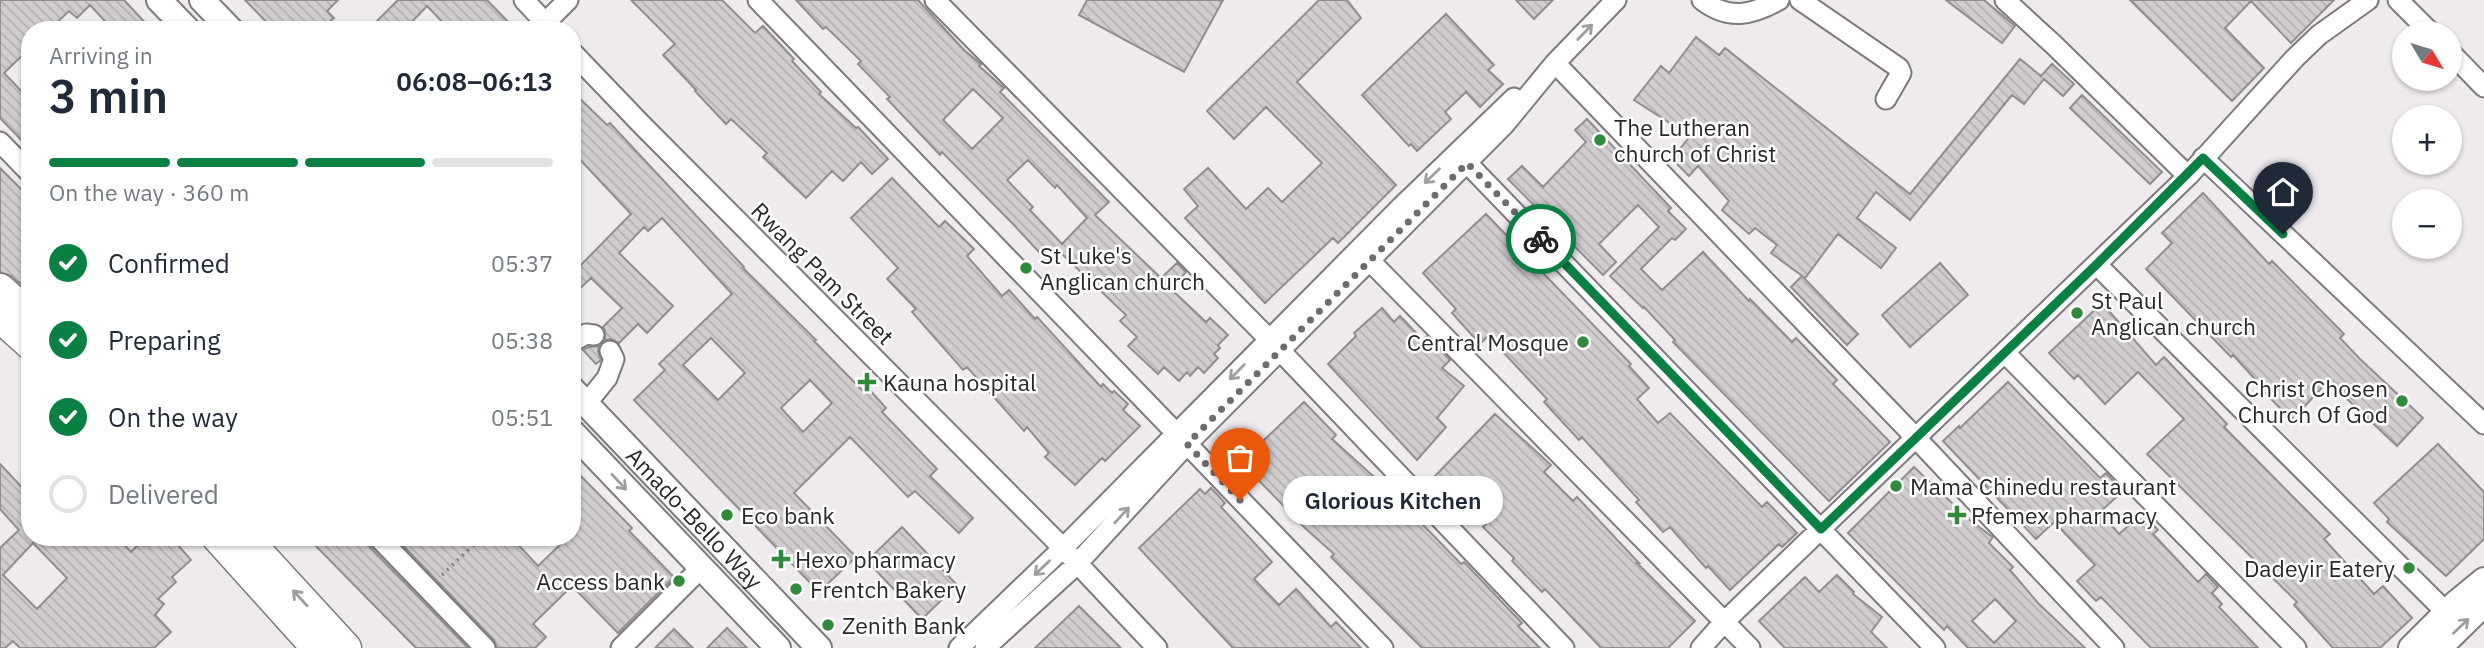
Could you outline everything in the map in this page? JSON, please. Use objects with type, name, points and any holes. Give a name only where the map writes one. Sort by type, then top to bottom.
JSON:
[{"type":"highway","points":[[0,289],[21,308]]},
{"type":"highway","points":[[0,317],[21,336]]},
{"type":"highway","points":[[224,546],[317,648]]},
{"type":"highway","points":[[252,546],[346,648]]},
{"type":"main road","points":[[159,0],[179,21]]},
{"type":"main road","points":[[202,0],[222,21]]},
{"type":"main road","name":"Amado-Bello Way","points":[[581,398],[819,648]]},
{"type":"main road","name":"Amado-Bello Way","points":[[581,441],[778,648]]},
{"type":"main road","points":[[2411,648],[2484,580]]},
{"type":"main road","points":[[2439,648],[2484,604]]},
{"type":"street","points":[[524,0],[540,21]]},
{"type":"street","points":[[551,21],[568,0]]},
{"type":"street","points":[[758,0],[1383,648]]},
{"type":"street","points":[[935,0],[1275,345],[1564,648]]},
{"type":"street","points":[[1275,345],[1370,261],[1467,163],[1504,125],[1555,63],[1616,0]]},
{"type":"street","points":[[1702,0],[1720,10],[1746,13],[1758,11],[1779,0]]},
{"type":"street","points":[[1800,0],[1899,68],[1901,73],[1886,99]]},
{"type":"street","points":[[2005,0],[2188,176]]},
{"type":"street","points":[[1701,648],[1724,622],[2188,176],[2295,58],[2319,35],[2368,0]]},
{"type":"street","points":[[2398,0],[2419,21]]},
{"type":"street","name":"Rwang Pam Street","points":[[581,60],[1063,548],[1076,565],[1157,648]]},
{"type":"street","points":[[959,648],[1181,439],[1499,111],[1555,63]]},
{"type":"street","points":[[1555,63],[2114,648]]},
{"type":"street","points":[[2462,64],[2484,87]]},
{"type":"street","points":[[0,142],[21,164]]},
{"type":"street","points":[[2203,158],[2484,424]]},
{"type":"street","points":[[1467,163],[1935,648]]},
{"type":"street","points":[[1370,261],[1750,648]]},
{"type":"street","points":[[2096,265],[2447,613]]},
{"type":"street","points":[[581,337],[586,334],[594,335]]},
{"type":"street","points":[[581,395],[607,379],[614,359],[610,351]]},
{"type":"street","points":[[2005,353],[2296,648]]},
{"type":"street","points":[[985,648],[1076,565],[1181,439]]},
{"type":"street","points":[[387,546],[485,648]]},
{"type":"street","points":[[621,648],[701,568]]},
{"type":"path","points":[[428,589],[473,546]]},
{"type":"building","points":[[0,0],[124,0],[144,21],[105,21],[90,5],[77,18],[69,11],[58,21],[21,21],[21,57],[4,73],[21,91],[21,140],[0,118]]},
{"type":"building","points":[[245,0],[338,0],[327,11],[334,18],[332,21],[265,21]]},
{"type":"building","points":[[398,0],[487,0],[507,21],[441,21],[427,6],[413,21],[377,21]]},
{"type":"building","points":[[631,0],[722,0],[755,33],[763,26],[794,59],[792,61],[821,92],[819,94],[858,127],[888,159],[872,174],[861,162],[843,181],[832,171],[806,198],[763,157],[767,153],[731,119],[726,124],[663,55],[675,44]]},
{"type":"building","points":[[796,0],[918,0],[964,50],[981,64],[979,66],[1004,88],[1000,92],[1109,202],[1095,215],[1161,278],[1177,263],[1186,272],[1171,289],[1206,322],[1210,318],[1228,335],[1218,345],[1220,348],[1214,354],[1218,358],[1204,373],[1198,367],[1190,376],[1187,372],[1179,381],[1164,367],[1158,374],[1128,346],[1137,337],[1120,321],[1126,315],[1061,253],[1050,264],[887,99],[890,97],[858,64],[861,61],[826,27],[823,29]],"holes":[[[973,89],[1003,118],[972,149],[943,120]],[[1028,160],[1055,188],[1057,185],[1087,218],[1062,244],[1030,210],[1033,207],[1007,180]]]},
{"type":"building","points":[[1087,0],[1223,0],[1184,72],[1079,15]]},
{"type":"building","points":[[1319,0],[1347,0],[1361,18],[1297,82],[1396,185],[1338,243],[1333,238],[1265,303],[1185,218],[1198,206],[1184,189],[1208,168],[1246,209],[1268,188],[1282,202],[1322,163],[1266,107],[1234,139],[1207,111]]},
{"type":"building","points":[[1516,0],[1553,0],[1534,19]]},
{"type":"building","points":[[1946,0],[1984,0],[2015,26],[2002,43]]},
{"type":"building","points":[[2130,0],[2334,0],[2291,43],[2251,1],[2225,28],[2264,68],[2232,101]]},
{"type":"building","points":[[1446,14],[1494,65],[1488,70],[1503,84],[1480,107],[1466,92],[1445,112],[1451,119],[1417,151],[1411,144],[1409,146],[1362,95]]},
{"type":"building","points":[[1696,37],[1719,55],[1725,48],[1910,194],[2020,59],[2041,76],[2052,64],[2074,84],[2063,96],[2044,79],[2024,104],[2012,95],[1910,220],[1876,192],[1857,218],[1896,248],[1881,268],[1838,234],[1805,278],[1771,253],[1777,245],[1755,228],[1749,234],[1722,210],[1729,201],[1698,166],[1689,176],[1672,159],[1690,136],[1634,100],[1661,66],[1669,73]]},
{"type":"building","points":[[2082,95],[2162,172],[2150,184],[2070,108]]},
{"type":"building","points":[[581,100],[607,125],[610,123],[743,268],[863,391],[867,387],[886,408],[882,412],[937,469],[930,476],[973,518],[959,533],[915,491],[908,497],[850,437],[794,493],[856,557],[819,592],[634,400],[665,370],[659,364],[732,294],[662,218],[648,231],[644,227],[619,253],[673,306],[647,333],[638,324],[619,343],[611,339],[605,340],[603,327],[622,308],[591,278],[581,287],[581,265],[631,214],[581,161]],"holes":[[[711,338],[745,373],[718,400],[683,365]],[[810,380],[832,403],[803,432],[781,408]]]},
{"type":"building","points":[[1587,119],[1671,208],[1668,211],[1686,229],[1675,240],[1672,238],[1641,269],[1662,290],[1703,252],[1792,342],[1796,338],[1837,380],[1833,384],[1890,442],[1829,501],[1673,342],[1675,340],[1644,307],[1610,276],[1659,227],[1638,205],[1599,244],[1616,262],[1603,275],[1508,179],[1522,166],[1543,187],[1586,142],[1575,130]]},
{"type":"building","points":[[0,168],[21,189],[21,284],[11,276],[0,272]]},
{"type":"building","points":[[892,178],[939,227],[945,221],[974,249],[967,256],[1002,296],[1009,290],[1101,387],[1103,384],[1128,404],[1123,410],[1140,426],[1105,461],[1102,458],[1075,485],[1045,457],[1049,453],[1027,427],[1024,431],[967,367],[963,370],[912,312],[916,309],[887,279],[898,268],[851,218]]},
{"type":"building","points":[[2203,193],[2269,264],[2272,261],[2344,334],[2340,338],[2360,359],[2423,418],[2397,446],[2328,381],[2292,420],[2233,355],[2231,357],[2146,269],[2172,243],[2162,233]]},
{"type":"building","points":[[1486,214],[1631,364],[1629,366],[1649,388],[1637,399],[1658,423],[1670,413],[1762,507],[1767,502],[1797,533],[1782,547],[1779,544],[1730,590],[1708,566],[1706,568],[1670,527],[1663,532],[1636,502],[1639,500],[1582,437],[1579,440],[1544,402],[1547,399],[1488,336],[1480,344],[1452,313],[1456,309],[1423,273]]},
{"type":"building","points":[[1940,263],[1968,295],[1910,347],[1882,315]]},
{"type":"building","points":[[1802,276],[1858,334],[1847,345],[1791,287]]},
{"type":"building","points":[[2102,303],[2156,365],[2164,357],[2227,424],[2224,427],[2330,534],[2324,539],[2374,594],[2383,586],[2412,618],[2380,648],[2333,648],[2294,605],[2297,602],[2147,454],[2184,419],[2138,372],[2105,404],[2078,375],[2074,379],[2049,353]]},
{"type":"building","points":[[1382,308],[1394,322],[1400,316],[1423,340],[1427,336],[1450,360],[1442,368],[1464,386],[1437,418],[1446,427],[1417,460],[1328,364],[1356,336],[1354,333]]},
{"type":"building","points":[[599,346],[601,360],[596,364],[583,350]]},
{"type":"building","points":[[2008,382],[2100,478],[2106,473],[2123,491],[2100,512],[2119,534],[2136,519],[2139,522],[2145,516],[2158,530],[2153,534],[2198,582],[2206,574],[2218,587],[2212,593],[2222,604],[2219,607],[2258,648],[2151,648],[2101,597],[2096,601],[2077,581],[2095,565],[2054,522],[2036,539],[1943,441]]},
{"type":"building","points":[[1304,402],[1336,435],[1332,439],[1394,495],[1461,564],[1464,562],[1522,623],[1518,626],[1540,648],[1422,648],[1331,557],[1334,554],[1241,462]]},
{"type":"building","points":[[1495,414],[1551,465],[1544,472],[1573,501],[1577,497],[1695,621],[1668,648],[1601,648],[1545,589],[1542,592],[1512,561],[1514,558],[1483,527],[1486,524],[1451,489],[1447,492],[1433,478]]},
{"type":"building","points":[[2438,444],[2484,492],[2484,539],[2446,576],[2387,522],[2389,519],[2374,503]]},
{"type":"building","points":[[0,464],[21,486],[21,546],[30,546],[3,575],[37,609],[67,578],[36,546],[125,546],[131,552],[137,546],[179,546],[191,560],[172,577],[176,582],[158,599],[164,604],[155,615],[171,632],[154,648],[20,648],[13,641],[5,648],[0,648],[0,548],[19,530],[0,509]]},
{"type":"building","points":[[1914,467],[1970,520],[1993,537],[1989,543],[2013,567],[2010,570],[2038,603],[2085,648],[1968,648],[1947,626],[1944,630],[1848,533]],"holes":[[[1995,599],[2016,621],[1994,643],[1972,621]]]},
{"type":"building","points":[[581,476],[632,528],[629,531],[674,577],[618,633],[572,586],[533,624],[546,637],[535,648],[497,648],[494,640],[404,546],[519,546],[538,566],[559,546],[581,546]]},
{"type":"building","points":[[1211,488],[1225,503],[1221,507],[1272,562],[1254,579],[1279,605],[1296,589],[1331,627],[1336,622],[1361,648],[1233,648],[1139,548],[1200,489],[1205,494]]},
{"type":"building","points":[[902,527],[957,585],[922,619],[867,561]]},
{"type":"building","points":[[316,546],[369,546],[468,648],[416,648]]},
{"type":"building","points":[[1837,575],[1853,594],[1882,617],[1871,632],[1887,648],[1785,648],[1759,621],[1805,577],[1819,592]]},
{"type":"building","points":[[1079,606],[1121,648],[1035,648]]},
{"type":"building","points":[[727,628],[747,648],[707,648]]},
{"type":"building","points":[[674,629],[693,648],[655,648]]},
{"type":"way so far","points":[[1240,500],[1187,444],[1467,163],[1541,239]]},
{"type":"place","name":"The Lutheran church of Christ","points":[[1600,140]]},
{"type":"place","name":"St Luke's Anglican church","points":[[1026,268]]},
{"type":"place","name":"St Paul Anglican church","points":[[2077,313]]},
{"type":"place","name":"Central Mosque","points":[[1583,342]]},
{"type":"place","name":"Kauna hospital","points":[[867,382]]},
{"type":"place","name":"Christ Chosen Church Of God","points":[[2402,401]]},
{"type":"place","name":"Mama Chinedu restaurant","points":[[1896,486]]},
{"type":"place","name":"Glorious Kitchen","points":[[1240,500]]},
{"type":"place","name":"Eco bank","points":[[727,515]]},
{"type":"place","name":"Pfemex pharmacy","points":[[1957,515]]},
{"type":"place","name":"Hexo pharmacy","points":[[781,559]]},
{"type":"place","name":"Dadeyir Eatery","points":[[2409,568]]},
{"type":"place","name":"Access bank","points":[[679,581]]},
{"type":"place","name":"Frentch Bakery","points":[[796,589]]},
{"type":"place","name":"Zenith Bank","points":[[828,625]]},
{"type":"route","points":[[1541,239],[1821,529],[2188,176],[2203,158],[2283,234]]}]
